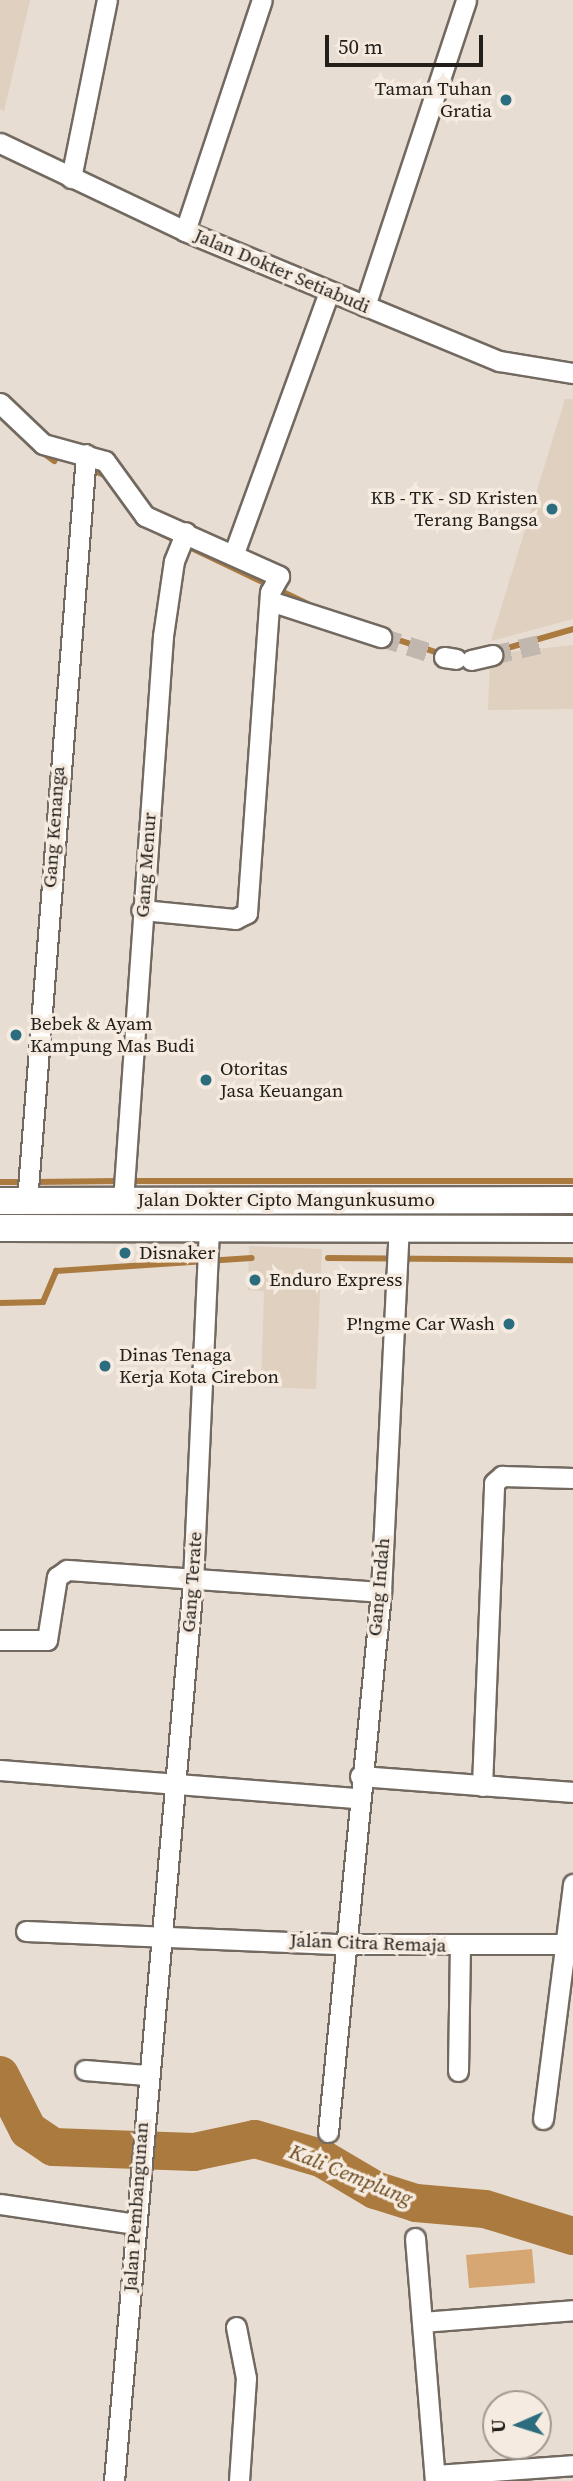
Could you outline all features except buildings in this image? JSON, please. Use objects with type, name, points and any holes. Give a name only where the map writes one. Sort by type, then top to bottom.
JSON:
[{"type":"main road","name":"Jalan Dokter Cipto Mangunkusumo","points":[[0,1201],[573,1199]]},
{"type":"main road","name":"Jalan Dokter Cipto Mangunkusumo","points":[[0,1228],[209,1248],[573,1229]]},
{"type":"street","points":[[72,178],[107,0]]},
{"type":"street","points":[[185,231],[262,0]]},
{"type":"street","points":[[365,306],[466,0]]},
{"type":"street","name":"Jalan Dokter Setiabudi","points":[[0,143],[185,231],[499,361],[573,373]]},
{"type":"street","points":[[234,553],[329,292]]},
{"type":"street","points":[[0,404],[43,444],[104,461],[145,516],[183,537],[234,553],[273,589],[381,637]]},
{"type":"street","name":"Gang Kenanga","points":[[27,1201],[86,454]]},
{"type":"street","name":"Gang Menur","points":[[123,1201],[137,1066],[141,910],[163,636],[183,537]]},
{"type":"street","points":[[141,910],[236,919],[247,913],[273,589]]},
{"type":"street","points":[[457,658],[492,655]]},
{"type":"street","name":"Gang Indah","points":[[328,2132],[342,1944],[381,1592],[399,1237]]},
{"type":"street","name":"Gang Terate","points":[[163,1934],[193,1581],[209,1248]]},
{"type":"street","points":[[482,1786],[494,1483],[502,1476],[573,1478]]},
{"type":"street","points":[[0,1640],[47,1640],[60,1572],[381,1592]]},
{"type":"street","points":[[0,1770],[358,1798]]},
{"type":"street","points":[[360,1776],[573,1792]]},
{"type":"street","points":[[543,2119],[570,1944],[573,1884]]},
{"type":"street","name":"Jalan Citra Remaja","points":[[26,1931],[163,1934],[342,1944],[570,1944]]},
{"type":"street","name":"Jalan Pembangunan","points":[[114,2481],[146,2075],[163,1934]]},
{"type":"street","points":[[458,2071],[460,1945]]},
{"type":"street","points":[[85,2070],[146,2075]]},
{"type":"street","points":[[0,2204],[135,2224]]},
{"type":"street","points":[[415,2238],[435,2478],[573,2465]]},
{"type":"street","points":[[422,2322],[573,2309]]},
{"type":"street","points":[[236,2327],[246,2378],[239,2481]]},
{"type":"shaded area","points":[[0,0],[30,0],[4,111],[0,109]]},
{"type":"shaded area","name":"KB - TK - SD Kristen Terang Bangsa","points":[[565,399],[573,399],[573,619],[491,641]]},
{"type":"shaded area","points":[[573,645],[573,709],[488,710],[490,662],[502,653]]},
{"type":"shaded area","points":[[249,1246],[322,1249],[316,1389],[261,1387],[264,1291],[248,1290]]},
{"type":"shaded area","points":[[532,2249],[535,2283],[469,2288],[466,2255]]},
{"type":"waterway","points":[[39,450],[54,461]]},
{"type":"waterway","points":[[93,470],[109,477]]},
{"type":"waterway","points":[[118,493],[140,522]]},
{"type":"waterway","points":[[160,533],[308,604]]},
{"type":"waterway","points":[[494,652],[573,629]]},
{"type":"waterway","points":[[383,635],[442,654]]},
{"type":"waterway","points":[[35,1182],[119,1181]]},
{"type":"waterway","points":[[131,1181],[573,1181]]},
{"type":"waterway","points":[[0,1182],[21,1182]]},
{"type":"waterway","points":[[0,1303],[43,1302],[56,1271],[252,1258]]},
{"type":"waterway","points":[[328,1258],[573,1260]]},
{"type":"waterway","name":"Kali Cemplung","points":[[0,2075],[28,2130],[53,2147],[194,2152],[255,2139],[321,2158],[375,2190],[416,2203],[485,2209],[573,2236]]},
{"type":"tunnel","points":[[381,637],[444,657]]},
{"type":"tunnel","points":[[492,655],[540,644]]},
{"type":"place","name":"Taman Tuhan Gratia","points":[[506,100]]},
{"type":"place","name":"KB - TK - SD Kristen Terang Bangsa","points":[[552,509]]},
{"type":"place","name":"Bebek & Ayam Kampung Mas Budi","points":[[16,1035]]},
{"type":"place","name":"Otoritas Jasa Keuangan","points":[[206,1080]]},
{"type":"place","name":"Disnaker","points":[[125,1253]]},
{"type":"place","name":"Enduro Express","points":[[255,1280]]},
{"type":"place","name":"P!ngme Car Wash","points":[[509,1324]]},
{"type":"place","name":"Dinas Tenaga Kerja Kota Cirebon","points":[[105,1366]]}]
